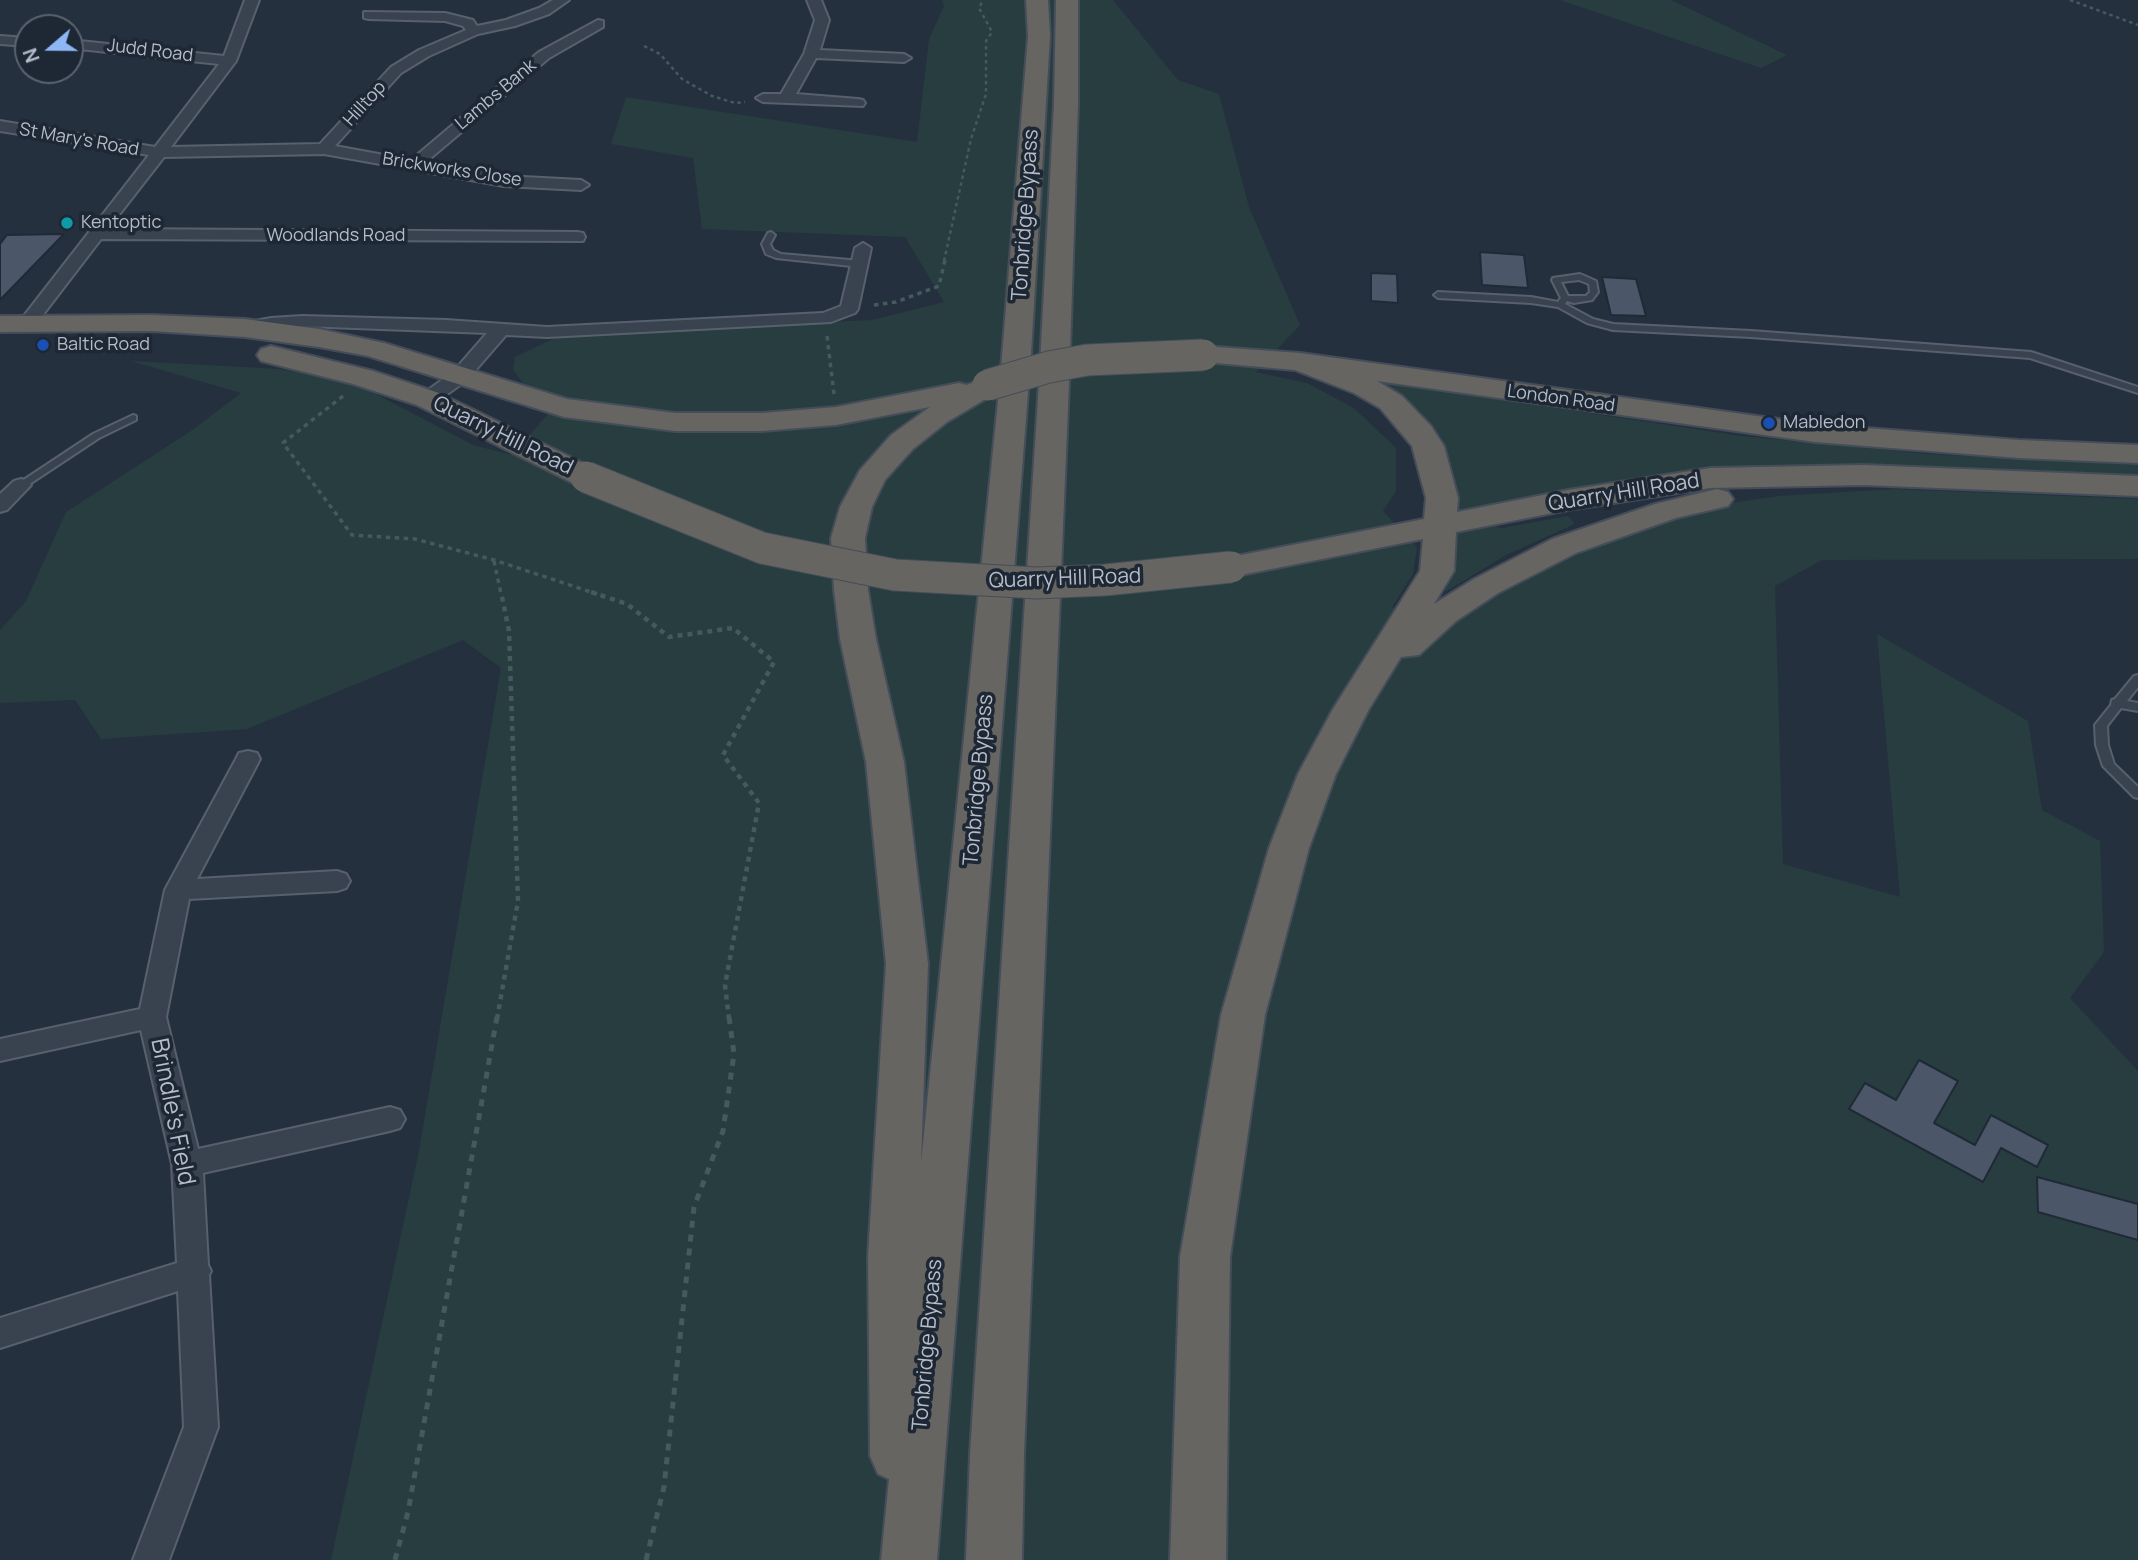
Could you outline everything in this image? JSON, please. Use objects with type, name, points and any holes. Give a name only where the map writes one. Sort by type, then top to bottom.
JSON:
[{"type":"highway","name":"Tonbridge Bypass","points":[[909,1560],[1016,367],[1039,36],[1037,0]]},
{"type":"highway","name":"Tonbridge Bypass","points":[[994,1560],[1007,1250],[1054,383],[1066,104],[1067,0]]},
{"type":"highway","name":"Quarry Hill Road","points":[[13,324],[152,323],[245,328],[319,338],[374,349],[564,408],[675,422],[762,422],[931,408]]},
{"type":"highway","name":"Quarry Hill Road","points":[[13,324],[294,358],[428,399],[586,477],[762,548],[895,575],[970,582],[1105,580],[1231,567],[1594,496],[1710,478],[1864,475],[1935,480],[2138,486]]},
{"type":"highway","name":"London Road","points":[[931,408],[988,385],[1049,367],[1087,360],[1203,355],[1300,362],[1815,433],[2020,450],[2138,454]]},
{"type":"highway","points":[[1198,1560],[1205,1257],[1242,1015],[1289,848],[1317,774],[1351,709],[1437,571],[1441,526],[1442,498],[1428,446],[1408,418],[1391,402],[1365,387],[1300,362]]},
{"type":"highway","points":[[900,1560],[893,1256],[907,964],[885,762],[858,639],[851,590],[848,538],[856,507],[871,477],[931,408]]},
{"type":"highway","points":[[1374,537],[1404,520],[1418,497],[1428,446]]},
{"type":"highway","points":[[1374,675],[1444,613],[1486,586],[1564,546],[1608,528],[1721,498],[1935,480]]},
{"type":"street","points":[[13,324],[95,234],[229,61],[252,0]]},
{"type":"street","name":"Hilltop","points":[[324,149],[396,70],[424,53],[474,31],[544,11],[562,0]]},
{"type":"street","points":[[786,98],[811,54],[822,20],[814,0]]},
{"type":"street","points":[[369,15],[444,17],[468,23],[474,31]]},
{"type":"street","name":"Lambs Bank","points":[[415,164],[544,55],[598,24]]},
{"type":"street","points":[[582,34],[608,39]]},
{"type":"street","name":"Judd Road","points":[[84,45],[229,61]]},
{"type":"street","points":[[811,54],[904,58]]},
{"type":"street","points":[[763,98],[858,103]]},
{"type":"street","name":"St Mary's Road","points":[[0,126],[158,152]]},
{"type":"street","points":[[158,152],[324,149]]},
{"type":"street","name":"Brickworks Close","points":[[324,149],[504,181],[581,185]]},
{"type":"street","name":"Woodlands Road","points":[[95,234],[577,237]]},
{"type":"street","points":[[849,309],[862,256]]},
{"type":"street","name":"Quarry Hill Road","points":[[245,328],[302,321],[446,325],[547,332],[825,318],[849,309]]},
{"type":"street","points":[[428,399],[460,376],[500,330]]},
{"type":"street","points":[[0,506],[21,485]]},
{"type":"street","name":"Brindle's Field","points":[[152,1560],[201,1427],[195,1271],[187,1164],[152,1017],[178,890],[248,759]]},
{"type":"street","points":[[178,890],[337,881]]},
{"type":"street","points":[[0,1050],[152,1017]]},
{"type":"street","points":[[187,1164],[390,1119]]},
{"type":"street","points":[[0,1333],[195,1271]]},
{"type":"lane","points":[[772,236],[766,244],[769,252],[779,256],[862,256]]},
{"type":"lane","points":[[1438,295],[1562,301],[1590,321],[1613,327],[1751,334],[2031,355],[2138,390]]},
{"type":"lane","points":[[21,485],[96,436],[133,418]]},
{"type":"lane","points":[[2138,679],[2116,703],[2101,725],[2102,746],[2109,766],[2138,794]]},
{"type":"lane","points":[[2116,703],[2138,706]]},
{"type":"path","points":[[849,309],[896,302],[939,286],[971,139],[986,94],[986,41],[992,32],[979,8],[983,0]]},
{"type":"path","points":[[2070,0],[2138,25]]},
{"type":"path","points":[[644,46],[660,54],[682,79],[712,96],[734,103],[763,98]]},
{"type":"path","points":[[825,318],[836,416]]},
{"type":"path","points":[[366,378],[282,443],[352,535],[415,539],[494,560],[627,604],[669,637],[733,628],[774,662],[723,755],[759,803],[725,985],[734,1054],[723,1130],[694,1207],[664,1487],[646,1560]]},
{"type":"path","points":[[395,1560],[408,1513],[518,901],[509,631],[494,560]]},
{"type":"green space","points":[[942,0],[1113,0],[1178,80],[1219,94],[1249,207],[1300,325],[1256,372],[1307,383],[1354,408],[1396,448],[1396,491],[1383,511],[1417,547],[1413,574],[1392,607],[1444,629],[1481,597],[1570,553],[1652,522],[1716,505],[1779,496],[1895,489],[2138,499],[2138,559],[1822,560],[1775,586],[1783,864],[1900,897],[1877,634],[2028,721],[2042,810],[2100,841],[2104,952],[2070,998],[2138,1071],[2138,1560],[331,1560],[419,1151],[501,668],[463,640],[247,729],[101,739],[75,700],[0,703],[0,630],[26,601],[66,512],[191,431],[241,393],[131,361],[280,369],[353,382],[473,445],[512,455],[548,414],[513,370],[515,357],[563,334],[872,320],[944,302],[905,237],[702,229],[693,158],[611,144],[626,97],[917,142],[929,39],[944,6]]},
{"type":"green space","points":[[1560,0],[1671,0],[1787,55],[1761,68]]},
{"type":"green space","points":[[1368,380],[1742,436],[1929,454],[2138,465],[2138,478],[1802,469],[1449,516],[1445,454],[1441,437],[1420,411]]},
{"type":"green space","points":[[1568,516],[1575,524],[1506,555],[1447,591],[1439,588],[1449,534]]},
{"type":"building","points":[[64,234],[0,300],[0,244],[7,235]]},
{"type":"building","points":[[1480,252],[1524,255],[1528,288],[1482,285]]},
{"type":"building","points":[[1371,273],[1397,274],[1398,303],[1371,301]]},
{"type":"building","points":[[1602,277],[1636,279],[1646,316],[1611,315]]},
{"type":"building","points":[[1919,1060],[1958,1081],[1934,1123],[1975,1145],[1991,1115],[2048,1145],[2037,1167],[2001,1148],[1983,1182],[1849,1109],[1865,1083],[1896,1100]]},
{"type":"building","points":[[2037,1177],[2138,1204],[2138,1240],[2038,1212]]},
{"type":"place","name":"Kentoptic","points":[[67,223]]},
{"type":"place","name":"Baltic Road","points":[[43,345]]},
{"type":"place","name":"Mabledon","points":[[1769,423]]}]
